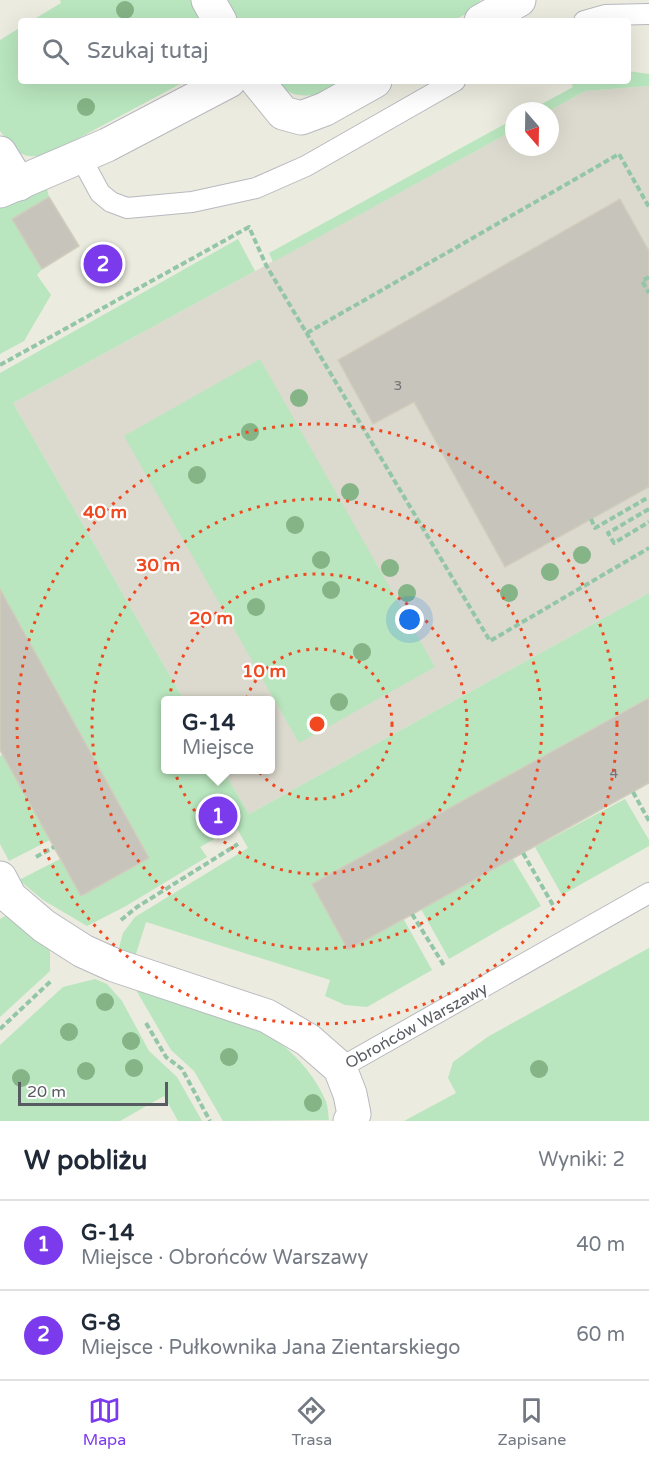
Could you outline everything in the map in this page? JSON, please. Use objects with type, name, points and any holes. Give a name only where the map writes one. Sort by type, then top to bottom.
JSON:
[{"type":"street","points":[[208,0],[218,18]]},
{"type":"street","points":[[487,18],[520,0],[531,18]]},
{"type":"street","points":[[0,153],[9,188],[107,145],[223,84]]},
{"type":"street","points":[[259,84],[283,113],[302,118],[325,109],[370,84]]},
{"type":"street","name":"Obrońców Warszawy","points":[[0,878],[10,897],[35,919],[83,951],[114,965],[267,1016],[308,1040],[340,1068]]},
{"type":"street","points":[[340,1068],[350,1094],[354,1114],[350,1121]]},
{"type":"lane","points":[[594,18],[605,15],[649,14]]},
{"type":"lane","points":[[81,156],[100,193],[111,202],[127,208],[192,202],[256,188],[306,166],[450,84]]},
{"type":"lane","name":"Obrońców Warszawy","points":[[340,1068],[649,893]]},
{"type":"path","points":[[307,333],[619,154],[649,207]]},
{"type":"path","points":[[0,365],[249,227],[266,265],[490,641],[649,548]]},
{"type":"path","points":[[649,277],[642,281],[649,293]]},
{"type":"path","points":[[591,519],[595,528],[649,497]]},
{"type":"path","points":[[649,509],[608,532],[614,543],[649,522]]},
{"type":"path","points":[[633,792],[649,821]]},
{"type":"path","points":[[0,1029],[83,951],[138,907],[238,844]]},
{"type":"path","points":[[523,853],[556,911]]},
{"type":"path","points":[[412,914],[447,970]]},
{"type":"path","points":[[114,965],[166,1057],[182,1069],[210,1121]]},
{"type":"shaded area","points":[[649,86],[649,593],[249,814],[225,774],[275,774],[275,696],[182,696],[13,403],[505,135],[505,156],[559,156],[559,105],[585,91]]},
{"type":"green space","points":[[60,0],[193,0],[203,18],[36,18],[61,3]]},
{"type":"green space","points":[[223,0],[481,0],[471,11],[458,18],[234,18]]},
{"type":"green space","points":[[18,29],[18,84],[180,84],[49,154],[26,155],[15,149],[0,131],[0,40]]},
{"type":"green space","points":[[631,71],[649,74],[649,86],[585,91],[559,105],[559,102],[546,102],[573,87],[572,84],[631,84]]},
{"type":"green space","points":[[278,84],[342,84],[310,95],[292,93]]},
{"type":"green space","points":[[505,124],[505,135],[273,262],[269,253]]},
{"type":"green space","points":[[47,189],[49,197],[13,219],[42,269],[37,275],[51,295],[24,341],[0,354],[0,207]]},
{"type":"green space","points":[[238,239],[255,271],[13,403],[182,696],[161,696],[161,774],[225,774],[249,814],[649,593],[649,700],[648,698],[312,884],[348,950],[403,918],[432,970],[367,1007],[345,1005],[325,996],[330,980],[146,922],[135,957],[119,948],[123,933],[135,917],[248,848],[236,827],[200,847],[207,857],[126,906],[87,926],[43,900],[19,880],[60,859],[81,896],[149,857],[0,590],[0,373]]},
{"type":"green space","points":[[260,359],[435,667],[299,743],[275,701],[275,696],[272,696],[124,436]]},
{"type":"green space","points":[[3,755],[50,840],[9,861],[0,844],[0,756]]},
{"type":"green space","points":[[625,799],[649,840],[649,846],[562,895],[535,847]]},
{"type":"green space","points":[[513,859],[541,906],[449,959],[421,909]]},
{"type":"green space","points":[[12,912],[50,951],[50,971],[0,1017],[0,919]]},
{"type":"green space","points":[[649,948],[649,1121],[404,1121],[456,1093],[448,1078],[453,1062],[489,1036]]},
{"type":"green space","points":[[95,979],[107,984],[122,1001],[149,1051],[177,1077],[202,1121],[178,1121],[164,1096],[120,1121],[0,1121],[0,1045],[63,987]]},
{"type":"green space","points":[[136,990],[265,1033],[274,1039],[299,1060],[313,1078],[325,1100],[329,1120],[223,1121],[194,1071],[171,1050]]},
{"type":"building","points":[[49,197],[79,246],[42,269],[12,219]]},
{"type":"building","points":[[620,199],[649,251],[649,487],[505,567],[414,402],[373,424],[338,360]]},
{"type":"building","points":[[0,589],[149,858],[81,896],[0,750]]},
{"type":"building","points":[[649,698],[649,783],[348,950],[312,884]]},
{"type":"place","name":"G-8","points":[[103,264]]},
{"type":"place","name":"G-14","points":[[218,816]]}]
